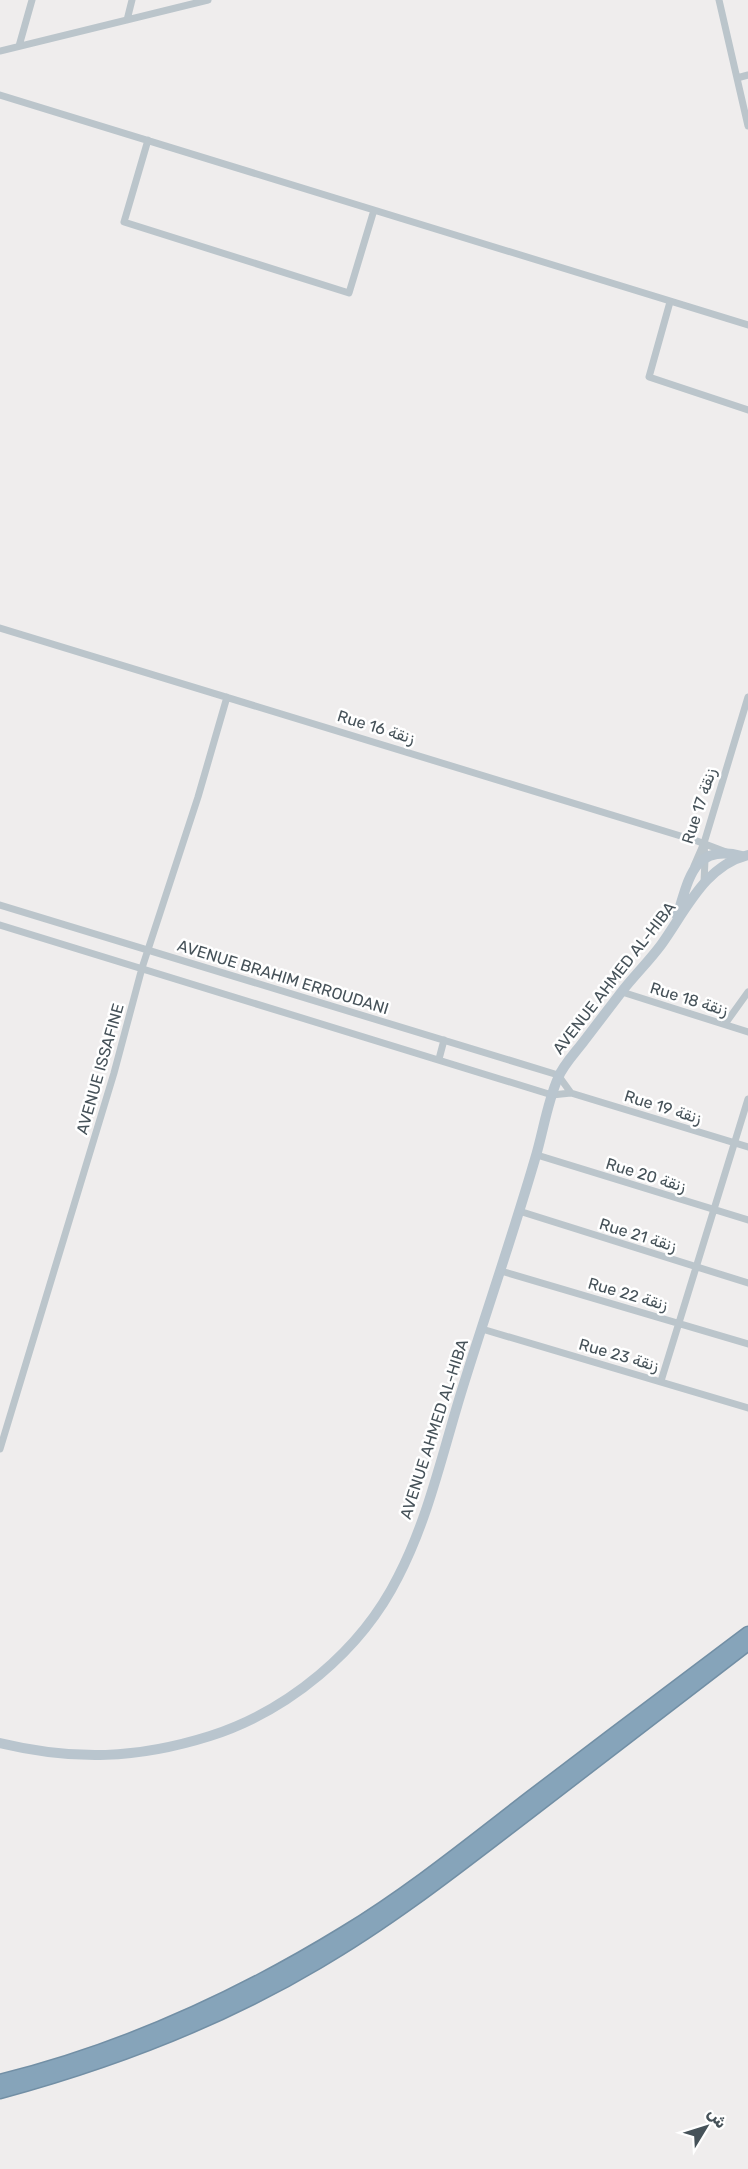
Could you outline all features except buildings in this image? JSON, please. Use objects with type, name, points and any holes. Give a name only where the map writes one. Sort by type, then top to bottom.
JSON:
[{"type":"highway","points":[[0,2081],[96,2052],[174,2023],[258,1982],[344,1934],[415,1886],[748,1633]]},
{"type":"highway","points":[[0,2092],[117,2056],[182,2030],[259,1994],[318,1962],[437,1883],[748,1644]]},
{"type":"street","points":[[19,46],[32,0]]},
{"type":"street","points":[[127,20],[132,0]]},
{"type":"street","points":[[0,51],[208,0]]},
{"type":"street","points":[[719,0],[748,126]]},
{"type":"street","points":[[737,78],[748,75]]},
{"type":"street","points":[[0,95],[748,325]]},
{"type":"street","points":[[148,140],[124,222],[349,293],[374,210]]},
{"type":"street","points":[[670,302],[649,377],[748,410]]},
{"type":"street","name":"Rue 16 زنقة","points":[[0,628],[745,856]]},
{"type":"street","name":"AVENUE ISSAFINE","points":[[0,1449],[114,1073],[142,968],[227,697]]},
{"type":"street","name":"Rue 17 زنقة","points":[[675,922],[690,875],[704,843],[748,697]]},
{"type":"street","points":[[704,843],[704,882]]},
{"type":"street","points":[[690,875],[705,857],[726,852]]},
{"type":"street","name":"AVENUE AHMED AL-HIBA","points":[[0,1743],[52,1754],[83,1756],[137,1754],[164,1750],[253,1719],[316,1677],[348,1647],[366,1626],[398,1578],[431,1496],[537,1155],[558,1075],[661,945],[704,882],[726,863],[745,856]]},
{"type":"street","name":"AVENUE BRAHIM ERROUDANI","points":[[0,905],[558,1075]]},
{"type":"street","name":"AVENUE BRAHIM ERROUDANI","points":[[0,925],[552,1095]]},
{"type":"street","name":"Rue 18 زنقة","points":[[622,992],[748,1032]]},
{"type":"street","points":[[725,1024],[748,992]]},
{"type":"street","points":[[439,1059],[444,1040]]},
{"type":"street","points":[[558,1075],[571,1093]]},
{"type":"street","name":"Rue 19 زنقة","points":[[552,1095],[571,1093],[748,1147]]},
{"type":"street","points":[[661,1381],[748,1099]]},
{"type":"street","name":"Rue 20 زنقة","points":[[537,1155],[748,1220]]},
{"type":"street","name":"Rue 21 زنقة","points":[[519,1211],[748,1284]]},
{"type":"street","name":"Rue 22 زنقة","points":[[501,1271],[748,1344]]},
{"type":"street","name":"Rue 23 زنقة","points":[[482,1329],[748,1408]]}]
